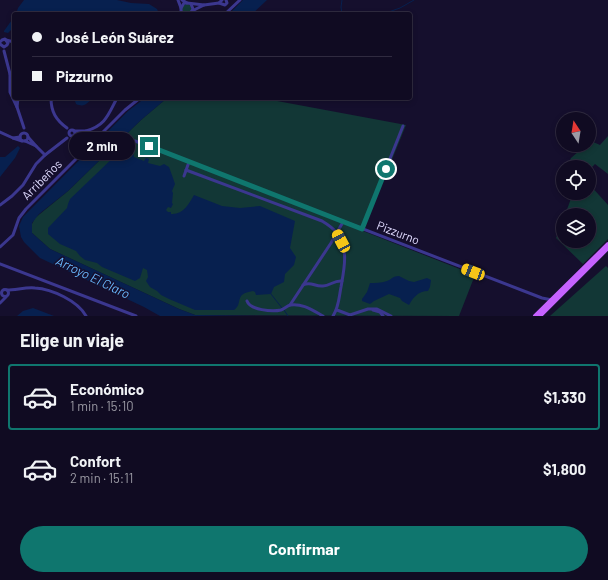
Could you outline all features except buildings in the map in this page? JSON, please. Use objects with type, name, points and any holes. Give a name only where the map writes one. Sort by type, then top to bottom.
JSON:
[{"type":"main road","points":[[535,316],[608,244]]},
{"type":"main road","points":[[540,316],[608,248]]},
{"type":"street","points":[[178,0],[182,12]]},
{"type":"street","points":[[182,0],[189,3],[204,5]]},
{"type":"street","points":[[193,12],[204,5],[220,1],[226,4],[226,0]]},
{"type":"street","points":[[227,12],[240,0]]},
{"type":"street","points":[[182,12],[182,4],[189,3]]},
{"type":"street","points":[[189,3],[193,7],[191,12]]},
{"type":"street","points":[[3,39],[3,45]]},
{"type":"street","points":[[3,39],[4,52],[12,78]]},
{"type":"street","points":[[10,74],[10,90],[12,98]]},
{"type":"street","points":[[13,100],[18,107]]},
{"type":"street","points":[[17,100],[24,128],[28,136],[45,155]]},
{"type":"street","points":[[51,100],[53,114],[59,122],[72,133]]},
{"type":"street","points":[[0,205],[24,185],[36,164],[45,155],[68,138],[72,133],[86,131],[103,122],[108,116],[116,100]]},
{"type":"street","name":"Arribeños","points":[[0,247],[13,235],[19,218],[30,204],[125,110],[138,100]]},
{"type":"street","points":[[362,229],[403,126]]},
{"type":"street","points":[[21,136],[24,128]]},
{"type":"street","points":[[0,132],[36,146]]},
{"type":"street","points":[[13,138],[21,136],[24,133],[28,136]]},
{"type":"street","points":[[21,136],[24,141]]},
{"type":"street","points":[[24,141],[28,139],[28,136]]},
{"type":"street","name":"Pizzurno","points":[[135,141],[542,298],[552,300]]},
{"type":"street","points":[[184,176],[189,162]]},
{"type":"street","points":[[186,170],[322,221],[337,233],[344,251],[345,267],[337,310],[333,316]]},
{"type":"street","points":[[247,301],[248,304],[254,308],[274,310],[283,309],[290,305],[332,243],[343,222]]},
{"type":"street","points":[[0,264],[130,315],[136,316]]},
{"type":"street","points":[[303,285],[310,283],[324,286],[335,281],[342,281]]},
{"type":"street","points":[[2,291],[37,288],[61,296],[77,305],[86,316]]},
{"type":"street","points":[[0,302],[7,296],[19,290]]},
{"type":"street","points":[[2,291],[9,292],[7,296]]},
{"type":"street","points":[[2,291],[7,296]]},
{"type":"street","points":[[0,302],[2,291]]},
{"type":"street","points":[[542,298],[544,308]]},
{"type":"street","points":[[290,305],[298,305],[310,309],[322,316]]},
{"type":"street","points":[[337,310],[351,315],[368,309],[377,308],[391,316]]},
{"type":"street","points":[[368,309],[380,312],[383,316]]},
{"type":"green space","points":[[187,4],[192,9],[190,12],[184,12],[182,9]]},
{"type":"green space","points":[[165,100],[272,100],[406,125],[363,231],[475,275],[459,316],[195,315],[50,249],[32,233],[31,226],[35,218],[68,191],[141,120]]},
{"type":"green space","points":[[608,136],[608,174],[596,165],[596,160],[570,160],[578,152],[596,152],[596,143],[600,145]]},
{"type":"green space","points":[[596,192],[608,205],[608,239],[583,264],[566,248],[596,248],[596,208],[568,208],[570,200],[596,200]]},
{"type":"green space","points":[[606,266],[608,268],[608,316],[550,316]]},
{"type":"water","points":[[24,0],[117,0],[131,3],[149,4],[157,9],[158,12],[17,12]]},
{"type":"water","points":[[243,0],[267,0],[254,12],[231,12]]},
{"type":"water","points":[[12,20],[12,29],[8,33],[4,31]]},
{"type":"water","points":[[75,100],[91,100],[86,104],[76,104]]},
{"type":"water","name":"Arroyo El Claro","points":[[142,100],[165,100],[141,120],[68,191],[39,214],[32,223],[32,233],[50,249],[195,315],[260,316],[160,316],[40,258],[24,242],[21,237],[19,226],[23,217],[128,111]]},
{"type":"water","points":[[18,146],[20,148],[15,158],[0,177],[0,157],[5,157]]},
{"type":"water","points":[[129,148],[133,151],[134,157],[144,161],[146,158],[149,159],[148,163],[160,166],[164,164],[169,167],[175,184],[172,191],[173,204],[171,208],[168,207],[166,210],[171,212],[171,214],[182,211],[194,195],[222,206],[240,208],[260,206],[295,221],[290,248],[296,257],[294,265],[285,274],[284,282],[274,287],[271,294],[256,295],[253,291],[243,294],[234,310],[195,310],[161,295],[150,287],[146,281],[148,277],[147,270],[143,268],[140,278],[135,281],[102,267],[97,263],[85,260],[76,251],[60,244],[48,234],[48,228],[67,208],[70,199],[118,153]]},
{"type":"water","points":[[399,276],[414,282],[427,278],[431,280],[430,287],[428,291],[421,292],[416,295],[409,305],[400,298],[389,294],[370,304],[362,301],[370,283],[385,282]]},
{"type":"water","points":[[33,308],[54,316],[17,316],[23,311]]},
{"type":"waterway","points":[[342,0],[342,12]]},
{"type":"waterway","points":[[389,12],[400,8],[414,0]]},
{"type":"waterway","points":[[271,294],[282,308]]},
{"type":"waterway","points":[[284,310],[288,316]]},
{"type":"route","points":[[149,146],[362,229],[386,169]]}]
